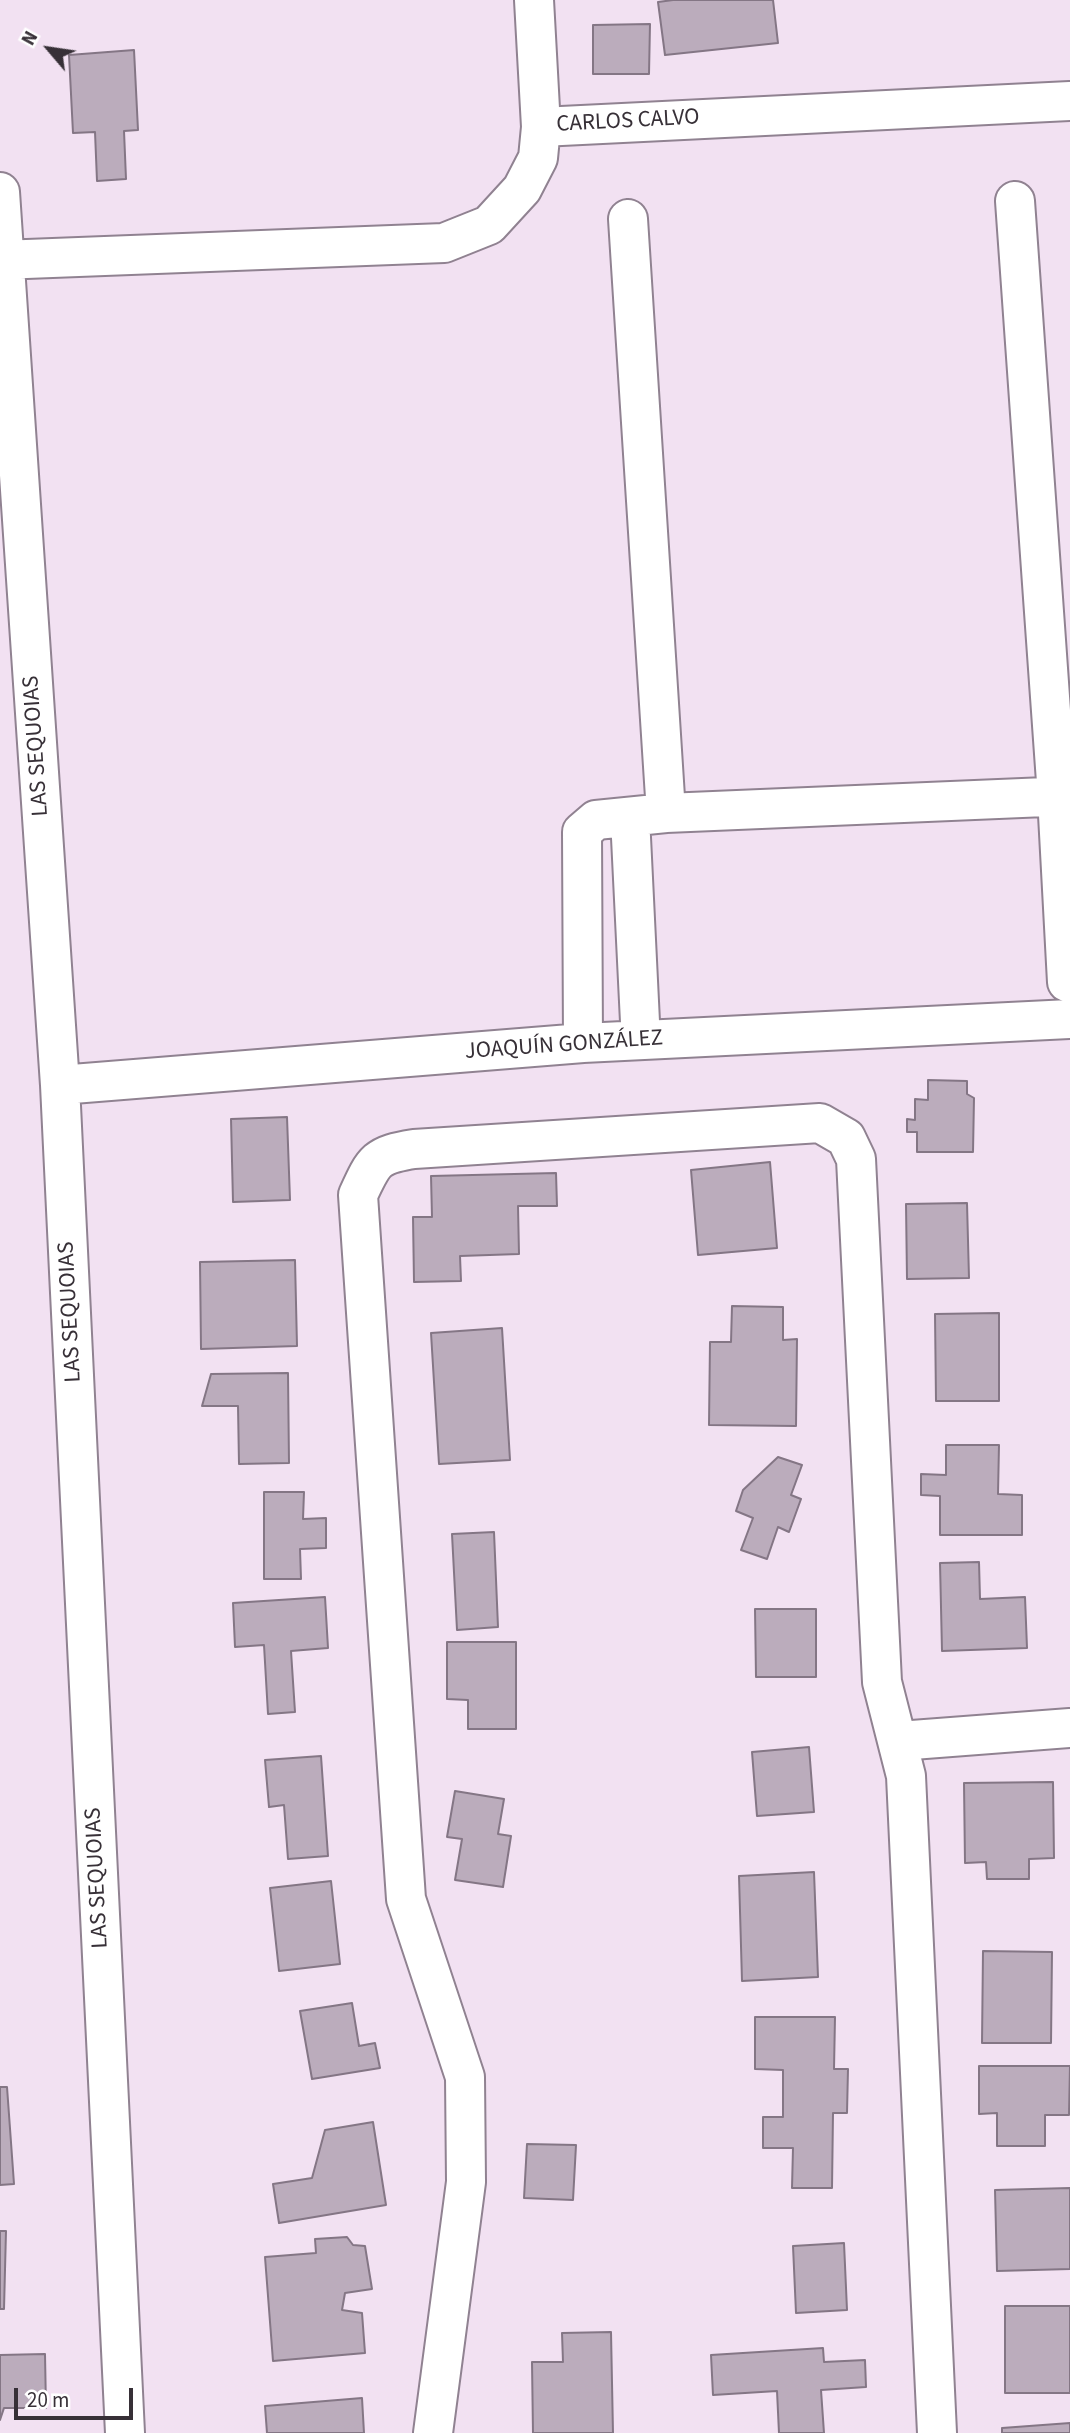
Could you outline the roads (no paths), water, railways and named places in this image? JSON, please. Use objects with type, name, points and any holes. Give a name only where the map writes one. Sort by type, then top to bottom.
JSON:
[{"type":"street","points":[[534,0],[541,127]]},
{"type":"street","name":"CARLOS CALVO","points":[[2,260],[444,243],[489,225],[522,189],[538,158],[541,127],[1070,101]]},
{"type":"street","name":"LAS SEQUOIAS","points":[[0,192],[2,260],[60,1084],[125,2433]]},
{"type":"street","points":[[1015,201],[1064,796],[1068,1001]]},
{"type":"street","points":[[628,219],[648,815],[640,1022]]},
{"type":"street","points":[[583,1043],[582,832],[596,820],[648,815],[1064,796]]},
{"type":"street","name":"JOAQUÍN GONZÁLEZ","points":[[60,1084],[1068,1001]]},
{"type":"street","points":[[433,2433],[466,2182],[465,2077],[406,1899],[358,1195],[370,1170],[385,1154],[414,1149],[820,1123],[846,1138],[856,1159],[882,1682],[900,1741],[906,1776],[937,2433]]},
{"type":"street","points":[[900,1741],[1070,1728]]}]
